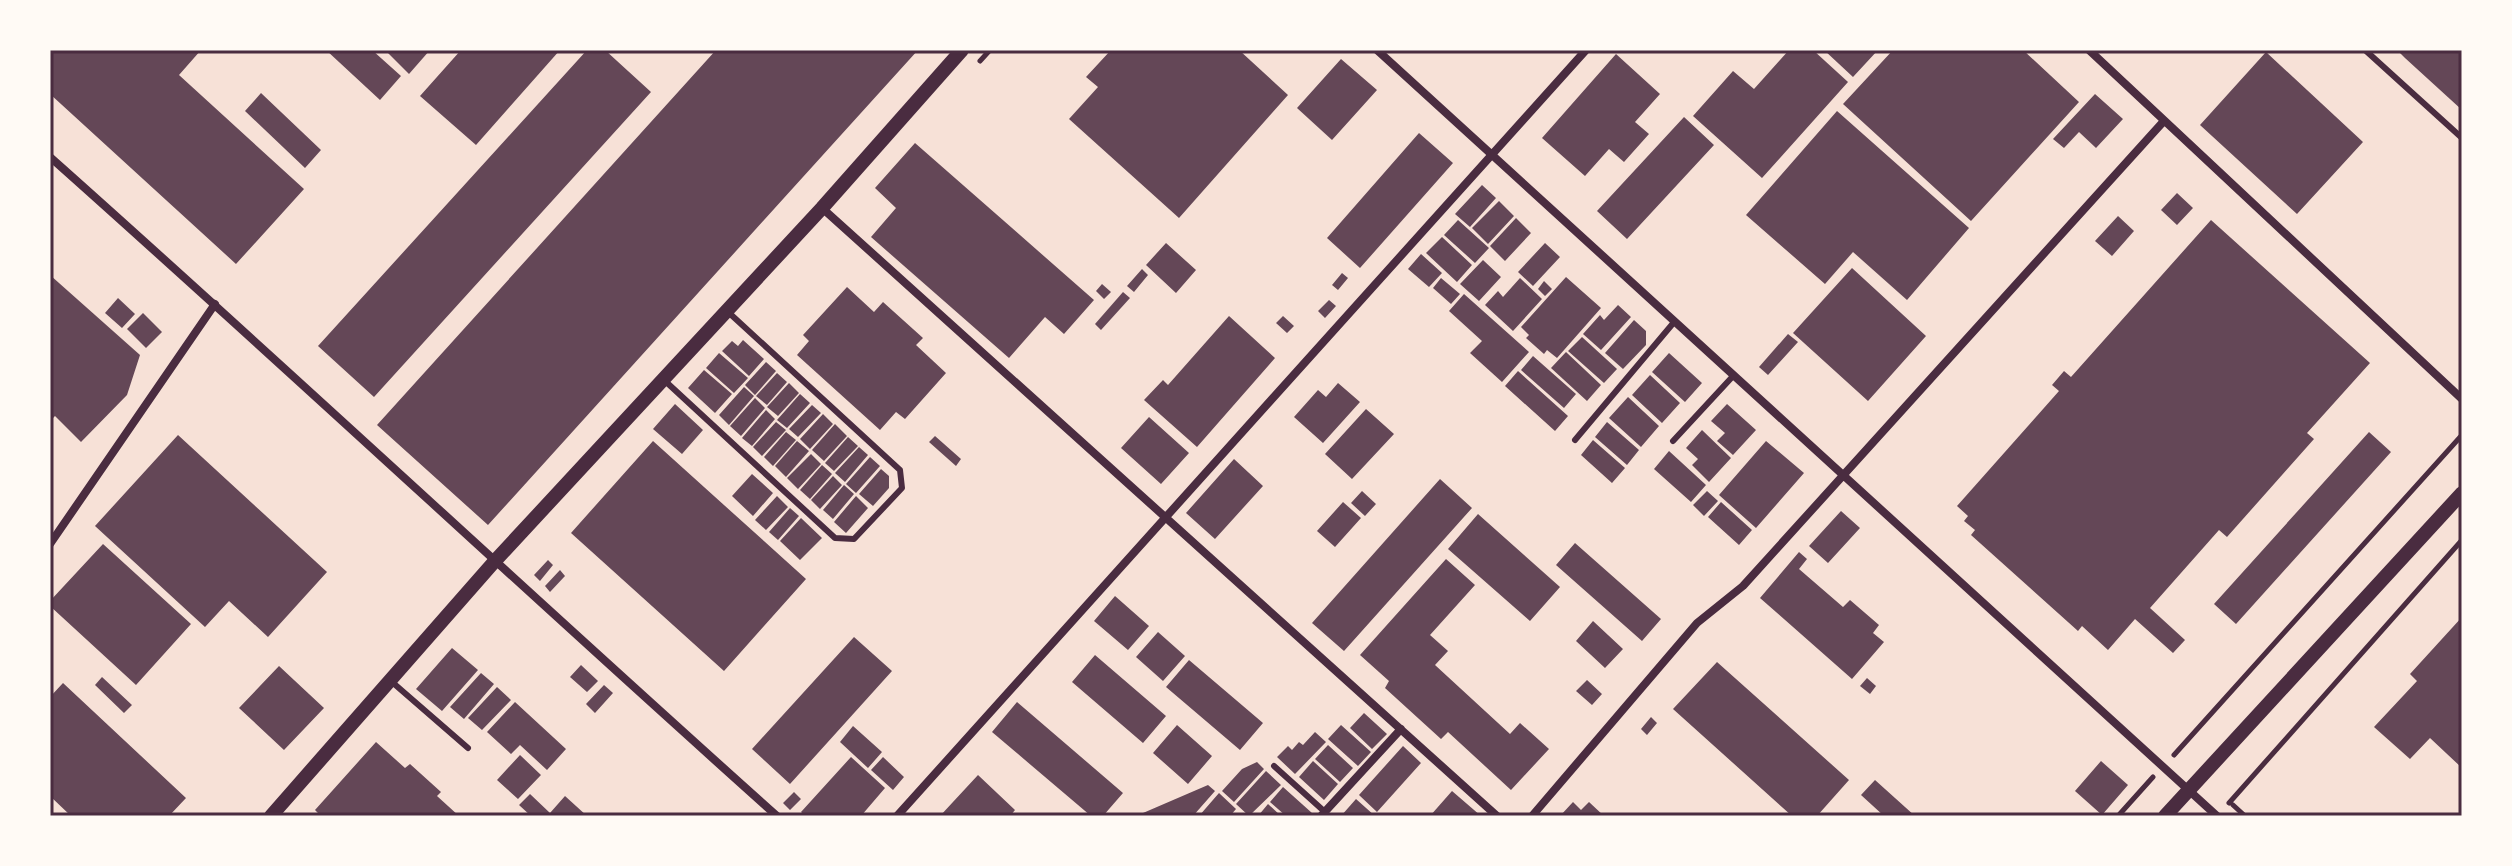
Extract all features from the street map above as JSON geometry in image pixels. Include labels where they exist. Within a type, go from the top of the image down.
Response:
[{"type":"street","points":[[279,813],[494,562],[822,208],[962,50]]},
{"type":"street","points":[[1377,50],[2217,816]]},
{"type":"street","points":[[897,816],[1586,50]]},
{"type":"street","points":[[2089,50],[2462,399]]},
{"type":"street","points":[[1532,816],[1609,730],[1644,682],[1688,633],[1743,586],[2163,122]]},
{"type":"street","points":[[50,157],[777,816]]},
{"type":"street","points":[[822,208],[1497,816]]},
{"type":"street","points":[[50,544],[215,304]]},
{"type":"street","points":[[2165,816],[2462,493]]},
{"type":"street","points":[[1323,814],[1401,729]]},
{"type":"lane","points":[[2365,50],[2462,138]]},
{"type":"lane","points":[[664,380],[835,538],[854,539],[902,488],[900,470],[727,311]]},
{"type":"lane","points":[[1575,440],[1675,321]]},
{"type":"lane","points":[[1673,441],[1734,375]]},
{"type":"lane","points":[[390,680],[468,748]]},
{"type":"lane","points":[[1274,766],[1323,814]]},
{"type":"path","points":[[2118,816],[2462,435]]},
{"type":"path","points":[[2217,816],[2462,540]]},
{"type":"path","points":[[2230,802],[2245,816]]},
{"type":"building","points":[[50,50],[201,50],[179,75],[304,189],[236,264],[50,94]]},
{"type":"building","points":[[326,50],[372,50],[401,76],[380,100]]},
{"type":"building","points":[[385,50],[430,50],[409,74]]},
{"type":"building","points":[[461,50],[560,50],[476,145],[420,96]]},
{"type":"building","points":[[587,50],[605,50],[651,92],[374,397],[318,346]]},
{"type":"building","points":[[716,50],[918,50],[488,525],[377,425]]},
{"type":"building","points":[[1111,50],[1239,50],[1288,95],[1179,218],[1069,119],[1098,87],[1086,77]]},
{"type":"building","points":[[1789,50],[1813,50],[1848,82],[1762,178],[1693,116],[1733,71],[1754,89]]},
{"type":"building","points":[[1824,50],[1878,50],[1853,77]]},
{"type":"building","points":[[1893,50],[2023,50],[2079,102],[1971,221],[1843,104]]},
{"type":"building","points":[[2397,50],[2462,50],[2462,110],[2405,58]]},
{"type":"building","points":[[2266,52],[2363,142],[2297,214],[2200,125]]},
{"type":"building","points":[[1616,54],[1660,94],[1635,122],[1649,134],[1624,162],[1609,149],[1585,176],[1542,138]]},
{"type":"building","points":[[1341,59],[1377,90],[1332,140],[1297,108]]},
{"type":"building","points":[[261,93],[321,150],[305,168],[245,111]]},
{"type":"building","points":[[2095,94],[2123,119],[2096,148],[2079,132],[2064,148],[2053,139]]},
{"type":"building","points":[[1837,111],[1969,228],[1907,300],[1853,252],[1825,284],[1746,215]]},
{"type":"building","points":[[1684,117],[1714,145],[1627,239],[1597,211]]},
{"type":"building","points":[[1419,133],[1453,163],[1360,268],[1327,238]]},
{"type":"building","points":[[915,143],[1094,300],[1064,334],[1045,317],[1009,358],[871,237],[896,208],[875,188]]},
{"type":"building","points":[[1482,185],[1496,198],[1470,227],[1455,214]]},
{"type":"building","points":[[2177,193],[2193,208],[2177,225],[2161,210]]},
{"type":"building","points":[[1499,201],[1514,216],[1488,244],[1472,228]]},
{"type":"building","points":[[2118,216],[2134,231],[2112,256],[2095,241]]},
{"type":"building","points":[[1516,218],[1531,233],[1505,261],[1490,246]]},
{"type":"building","points":[[1458,220],[1489,248],[1475,263],[1444,235]]},
{"type":"building","points":[[2211,220],[2370,363],[2307,433],[2314,439],[2227,537],[2219,530],[2150,608],[2185,640],[2173,653],[2135,619],[2108,650],[2082,626],[2078,631],[1971,535],[1975,530],[1964,521],[1968,516],[1957,506],[2059,391],[2052,385],[2064,371],[2071,377]]},
{"type":"building","points":[[1442,237],[1472,265],[1457,282],[1426,253]]},
{"type":"building","points":[[1166,243],[1196,270],[1176,293],[1146,265]]},
{"type":"building","points":[[1545,243],[1560,257],[1533,286],[1518,272]]},
{"type":"building","points":[[1421,254],[1442,273],[1429,287],[1408,269]]},
{"type":"building","points":[[1483,260],[1501,277],[1479,301],[1460,284]]},
{"type":"building","points":[[1852,268],[1926,336],[1868,401],[1793,333]]},
{"type":"building","points":[[1142,269],[1148,275],[1134,292],[1127,286]]},
{"type":"building","points":[[1342,273],[1348,278],[1338,290],[1332,285]]},
{"type":"building","points":[[50,275],[140,355],[127,395],[81,442],[55,416],[50,421]]},
{"type":"building","points":[[1566,277],[1601,308],[1557,358],[1547,350],[1544,354],[1526,338],[1529,335],[1521,327]]},
{"type":"building","points":[[1441,278],[1460,294],[1451,304],[1433,288]]},
{"type":"building","points":[[1520,278],[1542,299],[1513,331],[1485,305],[1498,291],[1503,297]]},
{"type":"building","points":[[1544,281],[1552,289],[1545,296],[1538,289]]},
{"type":"building","points":[[1102,284],[1111,292],[1104,299],[1096,291]]},
{"type":"building","points":[[847,287],[874,312],[883,302],[923,338],[916,345],[946,373],[905,419],[896,412],[880,430],[797,355],[809,341],[803,335]]},
{"type":"building","points":[[1123,292],[1130,298],[1101,330],[1095,324]]},
{"type":"building","points":[[1464,294],[1529,352],[1502,382],[1470,353],[1482,341],[1449,311]]},
{"type":"building","points":[[118,298],[135,314],[122,328],[105,313]]},
{"type":"building","points":[[1329,300],[1336,306],[1325,318],[1318,311]]},
{"type":"building","points":[[1618,305],[1631,317],[1601,350],[1583,334],[1600,315],[1604,320]]},
{"type":"building","points":[[143,313],[162,332],[146,348],[127,329]]},
{"type":"building","points":[[1229,316],[1275,358],[1197,447],[1144,400],[1163,380],[1168,385]]},
{"type":"building","points":[[1283,316],[1294,326],[1287,333],[1276,323]]},
{"type":"building","points":[[1634,320],[1646,331],[1646,345],[1623,369],[1605,353]]},
{"type":"building","points":[[1788,334],[1798,342],[1768,375],[1759,367]]},
{"type":"building","points":[[1582,337],[1617,369],[1604,383],[1568,351]]},
{"type":"building","points":[[743,340],[764,359],[749,376],[722,351],[732,341],[738,346]]},
{"type":"building","points":[[1566,352],[1601,385],[1587,401],[1551,368]]},
{"type":"building","points":[[719,353],[748,378],[734,393],[706,368]]},
{"type":"building","points":[[1669,353],[1702,383],[1685,402],[1652,372]]},
{"type":"building","points":[[1533,356],[1576,394],[1564,408],[1521,370]]},
{"type":"building","points":[[766,362],[776,371],[755,395],[745,385]]},
{"type":"building","points":[[704,370],[732,394],[715,413],[688,388]]},
{"type":"building","points":[[1518,371],[1568,416],[1555,431],[1505,386]]},
{"type":"building","points":[[777,373],[787,382],[767,405],[756,396]]},
{"type":"building","points":[[1650,375],[1680,403],[1662,423],[1632,395]]},
{"type":"building","points":[[789,383],[799,393],[778,416],[767,407]]},
{"type":"building","points":[[1338,383],[1360,402],[1323,443],[1294,417],[1318,390],[1326,397]]},
{"type":"building","points":[[744,387],[754,396],[729,425],[719,415]]},
{"type":"building","points":[[800,394],[810,403],[787,428],[777,420]]},
{"type":"building","points":[[1628,397],[1659,426],[1641,447],[1609,418]]},
{"type":"building","points":[[755,398],[765,408],[741,436],[730,426]]},
{"type":"building","points":[[675,404],[703,430],[682,454],[653,429]]},
{"type":"building","points":[[1727,404],[1756,430],[1733,455],[1717,441],[1725,433],[1711,421]]},
{"type":"building","points":[[812,405],[821,413],[798,437],[789,429]]},
{"type":"building","points":[[1366,409],[1394,434],[1352,479],[1325,454]]},
{"type":"building","points":[[766,410],[775,419],[752,446],[742,438]]},
{"type":"building","points":[[823,414],[833,424],[810,449],[800,439]]},
{"type":"building","points":[[1149,417],[1189,453],[1161,484],[1121,448]]},
{"type":"building","points":[[776,422],[786,430],[762,456],[753,447]]},
{"type":"building","points":[[1607,422],[1639,450],[1627,465],[1595,437]]},
{"type":"building","points":[[835,424],[847,436],[824,461],[812,450]]},
{"type":"building","points":[[1702,430],[1731,458],[1709,482],[1692,465],[1698,459],[1686,448]]},
{"type":"building","points":[[786,432],[796,440],[773,466],[764,457]]},
{"type":"building","points":[[2369,432],[2391,452],[2236,624],[2214,604]]},
{"type":"building","points":[[178,435],[327,572],[268,637],[229,601],[205,627],[95,526]]},
{"type":"building","points":[[935,436],[961,459],[956,466],[929,442]]},
{"type":"building","points":[[848,437],[858,446],[834,471],[825,463]]},
{"type":"building","points":[[1593,440],[1625,468],[1612,483],[1581,455]]},
{"type":"building","points":[[653,441],[806,579],[724,671],[571,533]]},
{"type":"building","points":[[797,441],[809,451],[786,477],[775,466]]},
{"type":"building","points":[[1766,441],[1804,473],[1756,528],[1719,495]]},
{"type":"building","points":[[859,447],[868,455],[845,482],[835,473]]},
{"type":"building","points":[[1669,451],[1706,485],[1691,502],[1654,469]]},
{"type":"building","points":[[811,454],[821,464],[798,489],[787,478]]},
{"type":"building","points":[[870,457],[880,466],[856,493],[846,484]]},
{"type":"building","points":[[1234,459],[1263,486],[1215,539],[1186,513]]},
{"type":"building","points":[[822,465],[832,474],[810,499],[800,490]]},
{"type":"building","points":[[881,469],[889,476],[889,488],[873,506],[859,494]]},
{"type":"building","points":[[752,474],[773,493],[753,516],[732,496]]},
{"type":"building","points":[[833,476],[842,485],[820,509],[811,500]]},
{"type":"building","points":[[1440,479],[1472,508],[1344,651],[1312,623]]},
{"type":"building","points":[[844,485],[854,494],[833,519],[823,510]]},
{"type":"building","points":[[1362,491],[1376,504],[1365,516],[1351,503]]},
{"type":"building","points":[[1707,491],[1718,501],[1704,516],[1693,505]]},
{"type":"building","points":[[777,496],[788,507],[766,530],[755,520]]},
{"type":"building","points":[[856,496],[868,508],[846,533],[834,522]]},
{"type":"building","points":[[1343,502],[1361,518],[1335,547],[1317,531]]},
{"type":"building","points":[[1721,502],[1752,530],[1739,545],[1708,517]]},
{"type":"building","points":[[790,508],[799,516],[778,540],[769,532]]},
{"type":"building","points":[[1841,511],[1860,528],[1828,563],[1809,546]]},
{"type":"building","points":[[1478,514],[1560,587],[1530,621],[1448,549]]},
{"type":"building","points":[[801,518],[822,538],[800,560],[780,541]]},
{"type":"building","points":[[1575,543],[1661,619],[1642,641],[1556,565]]},
{"type":"building","points":[[103,544],[191,624],[136,685],[50,606],[50,601]]},
{"type":"building","points":[[1799,552],[1807,559],[1799,569],[1843,607],[1850,600],[1879,625],[1873,633],[1884,642],[1852,679],[1760,598]]},
{"type":"building","points":[[1446,559],[1475,585],[1430,635],[1448,651],[1435,665],[1510,734],[1520,723],[1549,749],[1511,790],[1448,732],[1441,739],[1385,688],[1389,681],[1360,655]]},
{"type":"building","points":[[548,560],[553,565],[540,581],[534,575]]},
{"type":"building","points":[[560,570],[565,576],[550,592],[545,586]]},
{"type":"building","points":[[1115,596],[1149,626],[1128,650],[1094,621]]},
{"type":"building","points":[[2462,617],[2462,768],[2430,738],[2410,759],[2374,727],[2417,681],[2410,674]]},
{"type":"building","points":[[1593,621],[1623,649],[1605,668],[1576,641]]},
{"type":"building","points":[[1158,632],[1185,656],[1163,681],[1136,657]]},
{"type":"building","points":[[854,637],[892,671],[790,784],[752,749]]},
{"type":"building","points":[[452,648],[478,670],[442,711],[416,689]]},
{"type":"building","points":[[1095,655],[1166,716],[1143,743],[1072,682]]},
{"type":"building","points":[[1189,660],[1263,723],[1240,750],[1166,687]]},
{"type":"building","points":[[1717,662],[1849,780],[1817,816],[1792,816],[1673,709]]},
{"type":"building","points":[[581,665],[598,681],[587,692],[570,677]]},
{"type":"building","points":[[279,666],[324,708],[284,750],[239,708]]},
{"type":"building","points":[[481,673],[494,684],[464,719],[450,707]]},
{"type":"building","points":[[102,677],[132,705],[124,713],[95,685]]},
{"type":"building","points":[[1867,678],[1876,686],[1870,694],[1860,686]]},
{"type":"building","points":[[1587,680],[1602,694],[1592,705],[1576,691]]},
{"type":"building","points":[[63,683],[186,798],[169,816],[71,816],[50,796],[50,697]]},
{"type":"building","points":[[604,685],[613,693],[595,713],[586,704]]},
{"type":"building","points":[[497,687],[511,700],[482,730],[468,718]]},
{"type":"building","points":[[515,702],[566,749],[547,770],[520,745],[511,754],[487,732]]},
{"type":"building","points":[[1017,702],[1123,793],[1103,816],[1091,816],[992,732]]},
{"type":"building","points":[[1364,713],[1387,734],[1372,749],[1350,728]]},
{"type":"building","points":[[1651,717],[1657,723],[1647,735],[1641,729]]},
{"type":"building","points":[[1177,725],[1212,756],[1188,784],[1153,753]]},
{"type":"building","points":[[1341,725],[1371,752],[1358,766],[1328,739]]},
{"type":"building","points":[[853,726],[882,752],[868,768],[840,742]]},
{"type":"building","points":[[1315,732],[1326,742],[1295,774],[1277,757],[1288,746],[1292,750],[1299,742],[1303,745]]},
{"type":"building","points":[[376,742],[405,768],[410,764],[441,792],[437,796],[459,816],[321,816],[315,810]]},
{"type":"building","points":[[1328,745],[1353,768],[1340,782],[1315,759]]},
{"type":"building","points":[[1403,746],[1421,763],[1377,812],[1359,795]]},
{"type":"building","points":[[520,755],[541,775],[518,799],[497,780]]},
{"type":"building","points":[[851,757],[885,788],[861,816],[805,816],[801,812]]},
{"type":"building","points":[[883,757],[904,777],[893,790],[871,770]]},
{"type":"building","points":[[1313,761],[1338,784],[1324,800],[1299,777]]},
{"type":"building","points":[[2101,761],[2128,785],[2102,815],[2075,791]]},
{"type":"building","points":[[1257,762],[1264,769],[1234,802],[1222,791],[1242,769]]},
{"type":"building","points":[[1266,771],[1281,785],[1249,816],[1236,804]]},
{"type":"building","points":[[978,775],[1015,810],[1010,816],[940,816]]},
{"type":"building","points":[[1875,780],[1915,816],[1884,816],[1861,795]]},
{"type":"building","points":[[1208,785],[1215,791],[1193,816],[1143,813]]},
{"type":"building","points":[[1283,787],[1312,813],[1309,816],[1286,816],[1270,802]]},
{"type":"building","points":[[1452,791],[1481,816],[1430,816]]},
{"type":"building","points":[[794,792],[801,799],[790,810],[783,803]]},
{"type":"building","points":[[1219,793],[1236,809],[1230,816],[1199,816]]},
{"type":"building","points":[[530,794],[550,813],[565,796],[587,816],[531,816],[519,805]]},
{"type":"building","points":[[1356,799],[1375,816],[1341,816]]},
{"type":"building","points":[[1573,802],[1581,810],[1589,802],[1604,816],[1560,816]]},
{"type":"building","points":[[1268,804],[1281,816],[1258,816]]}]
